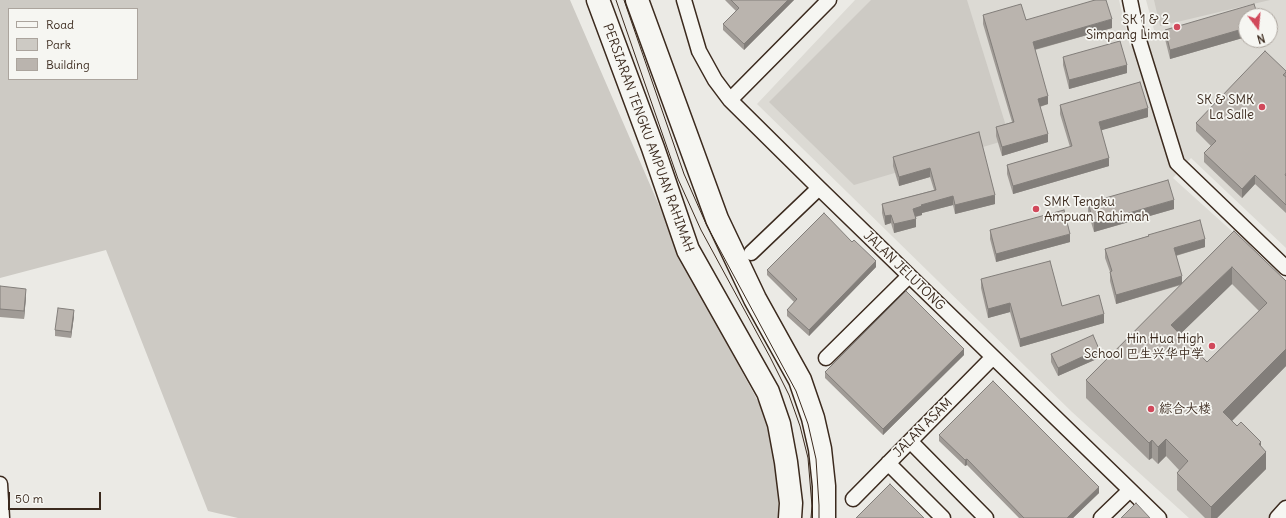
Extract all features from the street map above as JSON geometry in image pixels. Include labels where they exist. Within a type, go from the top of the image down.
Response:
[{"type":"highway","name":"PERSIARAN TENGKU AMPUAN RAHIMAH","points":[[598,0],[653,148],[688,250],[768,392],[779,424],[786,462],[791,503],[790,518]]},
{"type":"highway","points":[[637,0],[716,219],[755,299],[800,380],[813,418],[820,449],[824,486],[824,518]]},
{"type":"street","name":"JALAN JELUTONG","points":[[684,0],[699,51],[715,80],[730,100],[1159,518]]},
{"type":"street","points":[[730,100],[829,0]]},
{"type":"street","points":[[1130,0],[1137,34],[1177,164],[1286,268]]},
{"type":"street","points":[[751,253],[819,188]]},
{"type":"street","points":[[826,358],[909,276]]},
{"type":"street","name":"JALAN ASAM","points":[[853,499],[993,357]]},
{"type":"street","points":[[910,441],[986,518]]},
{"type":"street","points":[[888,463],[943,518]]},
{"type":"street","points":[[0,484],[2,518]]},
{"type":"street","points":[[1101,518],[1130,490]]},
{"type":"street","points":[[1276,518],[1286,508]]},
{"type":"shaded area","name":"SMK Tengku Ampuan Rahimah","points":[[855,0],[1119,0],[1130,46],[1156,37],[1146,0],[1286,0],[1286,248],[1191,158],[1173,178],[1286,280],[1286,499],[1268,518],[1189,518],[1072,412],[757,104]]},
{"type":"green space","points":[[0,0],[570,0],[674,240],[696,287],[766,416],[776,464],[779,518],[238,518],[208,511],[106,250],[0,278]]},
{"type":"green space","points":[[871,0],[967,0],[1010,139],[854,185],[769,102]]},
{"type":"green space","points":[[1154,0],[1270,0],[1160,26]]},
{"type":"building","points":[[731,0],[788,0],[744,44],[723,24],[739,8]]},
{"type":"building","points":[[1095,0],[1106,0],[1112,19],[1033,42],[1048,96],[1038,99],[1048,134],[1002,147],[996,127],[1014,122],[983,15],[1021,4],[1026,20]]},
{"type":"building","points":[[1254,4],[1255,8],[1240,8]]},
{"type":"building","points":[[1238,9],[1238,30],[1170,50],[1165,30]]},
{"type":"building","points":[[1120,41],[1127,65],[1069,80],[1063,57]]},
{"type":"building","name":"SK & SMK La Salle","points":[[1265,51],[1286,71],[1283,75],[1286,77],[1286,205],[1255,175],[1242,189],[1204,153],[1216,141],[1196,123]]},
{"type":"building","points":[[1140,82],[1148,108],[1099,122],[1109,158],[1013,186],[1007,165],[1072,146],[1060,105]]},
{"type":"building","points":[[979,132],[995,195],[955,205],[953,196],[921,205],[922,206],[913,209],[916,219],[894,224],[891,215],[885,216],[882,204],[936,190],[930,168],[899,177],[893,157]]},
{"type":"building","points":[[1168,180],[1174,200],[1094,223],[1088,203]]},
{"type":"building","points":[[1064,210],[1070,234],[996,254],[990,230]]},
{"type":"building","points":[[824,213],[852,242],[854,240],[876,261],[809,330],[787,310],[797,299],[767,270]]},
{"type":"building","points":[[1200,220],[1205,239],[1174,248],[1182,276],[1116,295],[1110,272],[1112,271],[1105,249]]},
{"type":"building","points":[[1234,231],[1286,281],[1286,349],[1223,412],[1237,426],[1241,422],[1261,442],[1259,444],[1266,452],[1211,507],[1177,473],[1188,461],[1166,439],[1158,447],[1152,440],[1149,443],[1086,380]],"holes":[[[1232,267],[1267,303],[1207,362],[1171,325]]]},
{"type":"building","points":[[1050,261],[1062,306],[1099,295],[1104,314],[1020,339],[1010,303],[988,309],[981,279]]},
{"type":"building","points":[[0,286],[26,289],[24,311],[0,309]]},
{"type":"building","points":[[906,291],[964,349],[883,429],[825,372]]},
{"type":"building","points":[[58,308],[74,310],[71,332],[55,330]]},
{"type":"building","points":[[1093,335],[1099,349],[1058,368],[1051,354]]},
{"type":"building","points":[[993,381],[1099,487],[1067,518],[1024,518],[967,459],[965,460],[939,435]]},
{"type":"building","points":[[890,484],[924,518],[856,518]]},
{"type":"building","points":[[1136,503],[1150,518],[1121,518]]},
{"type":"tram line","points":[[616,0],[678,179],[701,230],[789,395],[800,426],[808,458],[812,506],[811,518]]},
{"type":"tram line","points":[[624,0],[684,174],[707,226],[796,391],[808,424],[816,459],[819,518]]},
{"type":"place","name":"SK 1 & 2 Simpang Lima","points":[[1177,27]]},
{"type":"place","name":"SK & SMK La Salle","points":[[1262,107]]},
{"type":"place","name":"SMK Tengku Ampuan Rahimah","points":[[1036,209]]},
{"type":"place","name":"Hin Hua High School 巴生兴华中学","points":[[1212,346]]},
{"type":"place","name":"綜合大楼","points":[[1151,409]]}]
